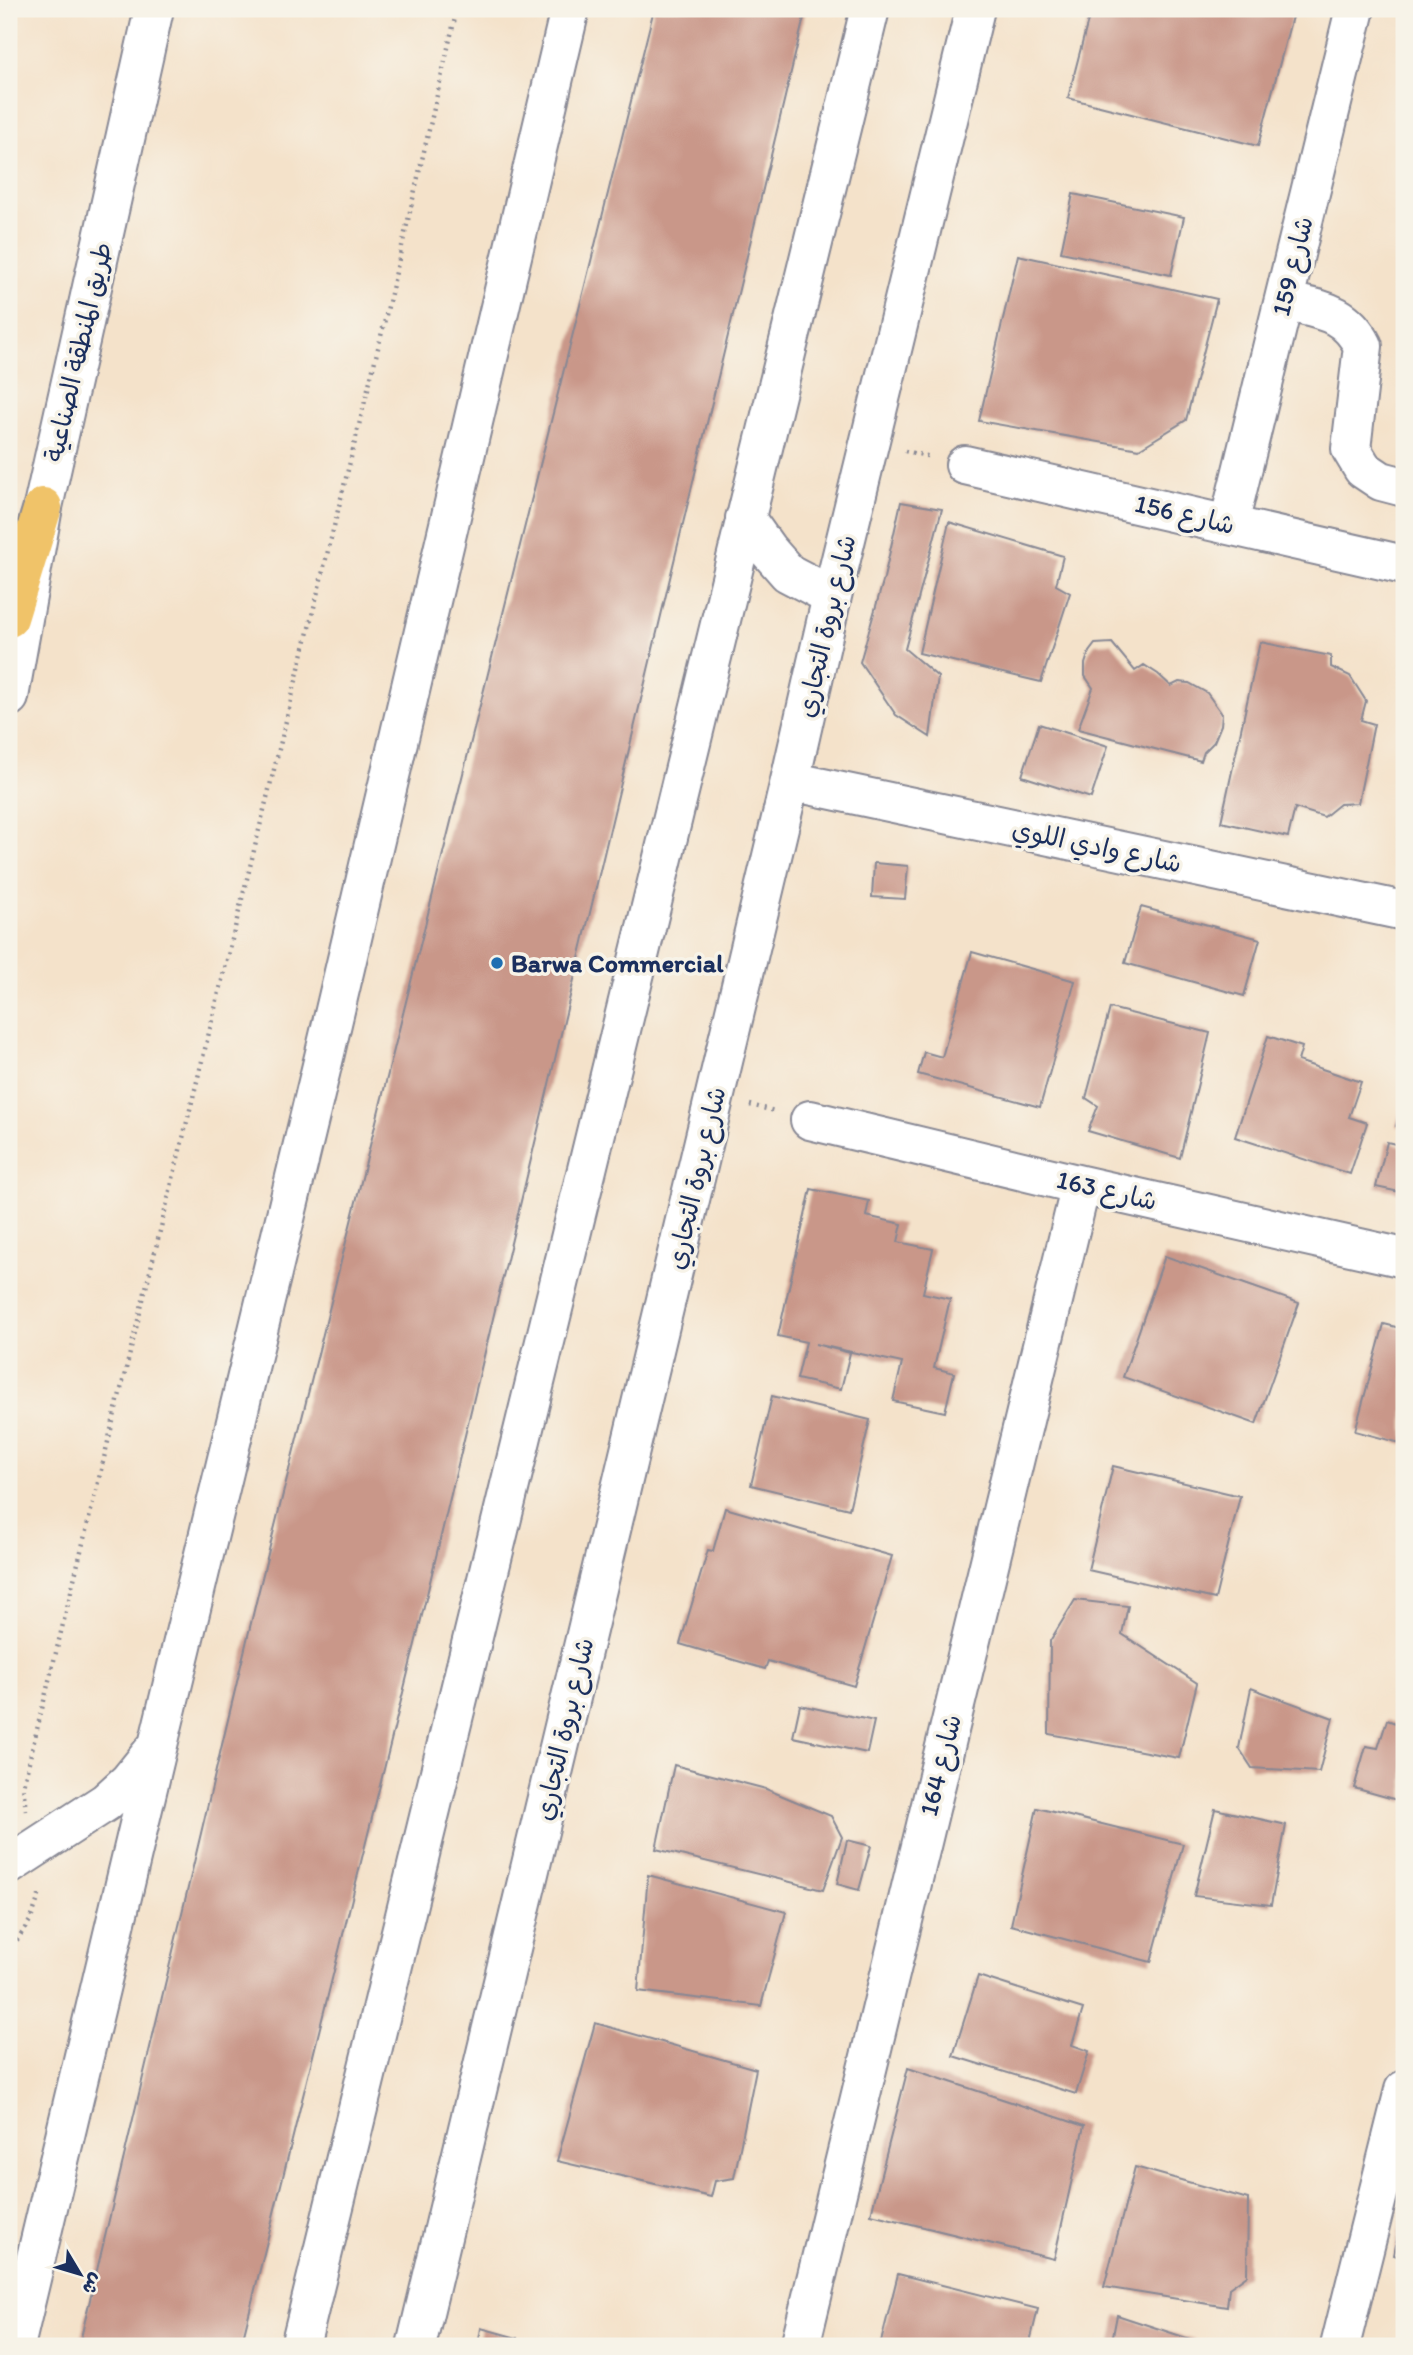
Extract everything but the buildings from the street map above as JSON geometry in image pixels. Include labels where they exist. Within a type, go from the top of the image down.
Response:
[{"type":"highway","points":[[9,618],[43,507]]},
{"type":"street","name":"طريق المنطقة الصناعية","points":[[9,697],[43,507],[154,9]]},
{"type":"street","points":[[15,2346],[326,1053],[570,9]]},
{"type":"street","points":[[300,2346],[870,9]]},
{"type":"street","name":"شارع بروة التجاري","points":[[416,2346],[832,596],[975,9]]},
{"type":"street","name":"شارع 159","points":[[1229,524],[1355,9]]},
{"type":"street","points":[[1284,301],[1333,313],[1356,331],[1363,346],[1351,449],[1363,469],[1381,481],[1404,487]]},
{"type":"street","name":"شارع 156","points":[[965,465],[1404,565]]},
{"type":"street","points":[[745,518],[788,573],[832,596]]},
{"type":"street","name":"شارع وادي اللوي","points":[[790,781],[1404,911]]},
{"type":"street","name":"شارع 163","points":[[810,1119],[1081,1185],[1404,1258]]},
{"type":"street","name":"شارع 164","points":[[800,2346],[1081,1185]]},
{"type":"street","points":[[19,1858],[106,1802],[130,1781],[158,1745]]},
{"type":"street","points":[[1340,2346],[1404,2090]]},
{"type":"path","points":[[9,1952],[30,1919],[43,1883],[19,1858],[23,1786],[383,328],[457,9]]},
{"type":"path","points":[[870,442],[965,465]]},
{"type":"path","points":[[715,1096],[810,1119]]},
{"type":"place","name":"Barwa Commercial","points":[[497,963]]}]
